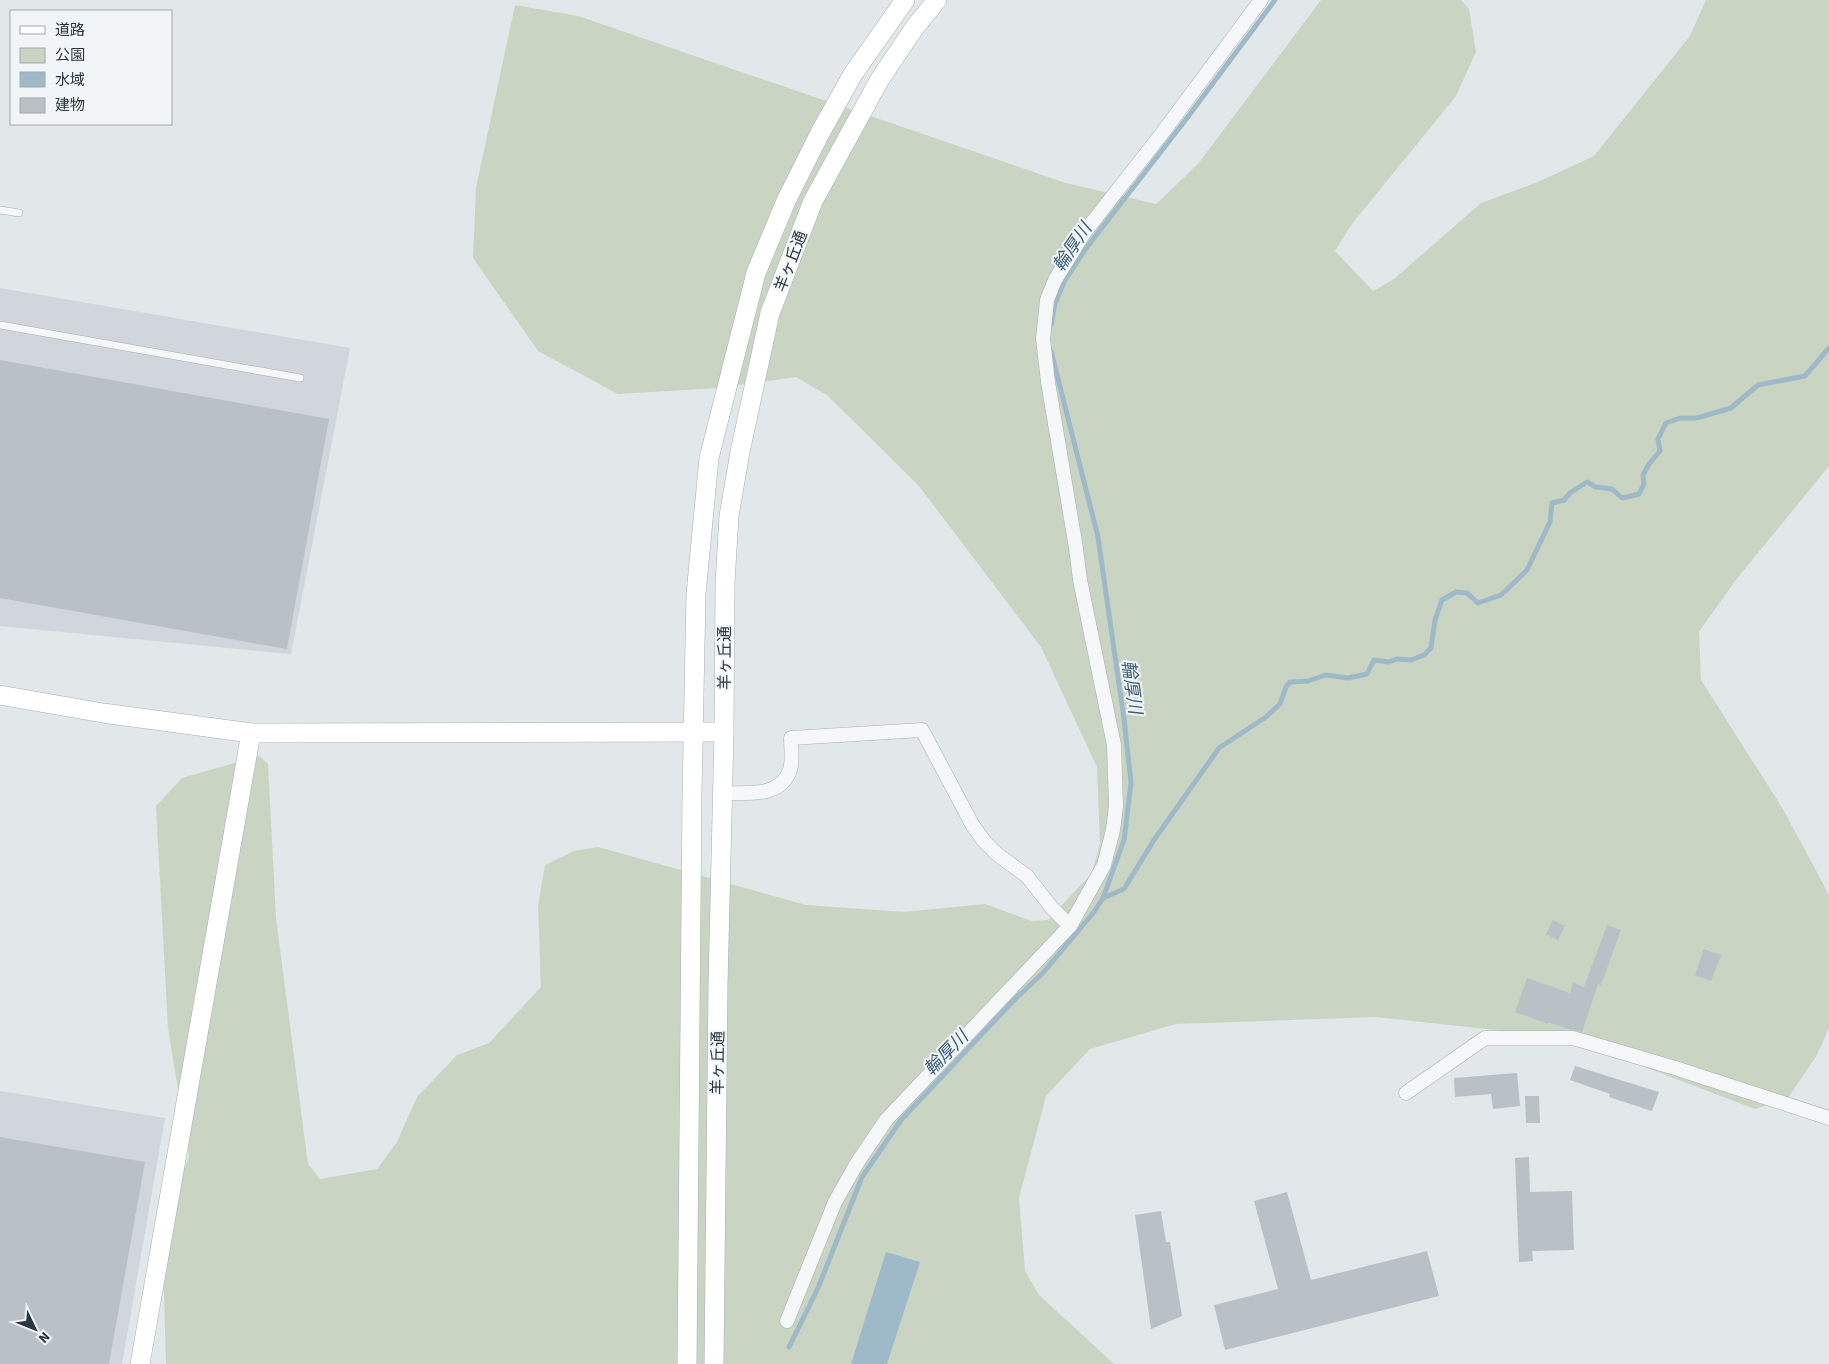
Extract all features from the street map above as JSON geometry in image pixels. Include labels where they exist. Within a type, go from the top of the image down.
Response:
[{"type":"main road","name":"羊ヶ丘通","points":[[687,1364],[696,594],[709,458],[756,273],[786,201],[820,133],[853,74],[905,0]]},
{"type":"main road","name":"羊ヶ丘通","points":[[714,1364],[725,583],[729,516],[740,452],[770,313],[812,202],[880,79],[915,27],[937,0]]},
{"type":"main road","points":[[0,695],[103,713],[251,732],[724,732]]},
{"type":"main road","points":[[140,1364],[251,732]]},
{"type":"street","points":[[787,1321],[836,1202],[857,1163],[886,1120],[1070,926],[1104,865],[1113,830],[1116,806],[1114,745],[1080,580],[1048,382],[1043,339],[1047,300],[1055,280],[1084,233],[1163,132],[1261,0]]},
{"type":"street","points":[[723,793],[766,792],[777,786],[787,777],[790,769],[790,738],[922,730],[973,826],[984,841],[998,855],[1027,876],[1052,908],[1070,926]]},
{"type":"street","points":[[1406,1093],[1485,1038],[1573,1038],[1675,1068],[1829,1118]]},
{"type":"lane","points":[[0,210],[19,212]]},
{"type":"lane","points":[[0,325],[300,378]]},
{"type":"shaded area","points":[[0,288],[350,348],[291,654],[0,626]]},
{"type":"shaded area","points":[[0,1091],[165,1118],[122,1364],[0,1364]]},
{"type":"green space","points":[[1321,0],[1461,0],[1469,9],[1476,52],[1456,96],[1352,224],[1335,251],[1373,291],[1394,279],[1481,203],[1538,182],[1594,156],[1690,36],[1706,0],[1829,0],[1829,466],[1735,581],[1699,632],[1701,680],[1783,809],[1829,895],[1829,1028],[1817,1055],[1788,1098],[1755,1109],[1613,1055],[1523,1033],[1376,1017],[1176,1024],[1090,1049],[1046,1096],[1019,1198],[1025,1271],[1039,1295],[1114,1364],[166,1364],[162,1226],[189,1157],[168,1028],[156,806],[182,778],[259,756],[268,764],[276,918],[308,1164],[320,1179],[377,1169],[397,1142],[417,1097],[457,1055],[489,1043],[541,987],[538,906],[545,865],[574,851],[598,847],[806,905],[904,912],[985,904],[1032,921],[1048,920],[1092,873],[1100,843],[1097,767],[1041,647],[919,486],[827,395],[796,377],[718,388],[618,394],[538,351],[473,258],[476,188],[515,5],[578,16],[1066,183],[1156,204],[1198,164]]},
{"type":"water","points":[[886,1252],[920,1262],[887,1364],[851,1364]]},
{"type":"building","points":[[0,360],[329,419],[287,649],[0,598]]},
{"type":"building","points":[[1553,920],[1565,926],[1558,940],[1546,934]]},
{"type":"building","points":[[1607,925],[1621,930],[1601,985],[1598,984],[1582,1032],[1548,1022],[1548,1024],[1515,1012],[1527,978],[1570,993],[1573,983],[1584,987]]},
{"type":"building","points":[[1704,949],[1721,955],[1711,981],[1695,975]]},
{"type":"building","points":[[1575,1066],[1659,1092],[1652,1111],[1609,1097],[1610,1094],[1570,1080]]},
{"type":"building","points":[[1517,1073],[1520,1106],[1493,1109],[1491,1094],[1455,1097],[1454,1078]]},
{"type":"building","points":[[1525,1096],[1539,1096],[1540,1123],[1526,1123]]},
{"type":"building","points":[[0,1137],[145,1162],[109,1364],[0,1364]]},
{"type":"building","points":[[1529,1157],[1530,1192],[1572,1191],[1574,1250],[1532,1251],[1533,1261],[1519,1262],[1515,1158]]},
{"type":"building","points":[[1287,1192],[1311,1280],[1427,1251],[1439,1296],[1225,1350],[1214,1305],[1278,1289],[1254,1201]]},
{"type":"building","points":[[1161,1211],[1166,1242],[1170,1242],[1182,1316],[1151,1329],[1135,1215]]},
{"type":"waterway","name":"輪厚川","points":[[1051,325],[1055,303],[1065,280],[1087,247],[1275,0]]},
{"type":"waterway","points":[[1103,898],[1124,889],[1154,840],[1219,748],[1266,717],[1280,704],[1286,687],[1290,682],[1308,681],[1326,675],[1348,678],[1367,674],[1374,660],[1389,662],[1397,659],[1411,660],[1424,655],[1431,648],[1435,620],[1442,600],[1456,592],[1467,593],[1478,603],[1501,595],[1527,570],[1550,522],[1552,503],[1564,500],[1570,493],[1587,482],[1596,487],[1612,489],[1622,498],[1639,494],[1644,484],[1643,475],[1660,451],[1658,439],[1666,423],[1680,418],[1697,418],[1731,408],[1758,385],[1805,376],[1829,348]]},
{"type":"waterway","name":"輪厚川","points":[[789,1347],[818,1288],[862,1177],[901,1120],[1015,999],[1042,974],[1094,912],[1103,898],[1124,840],[1131,783],[1124,719],[1098,537],[1051,351]]}]
